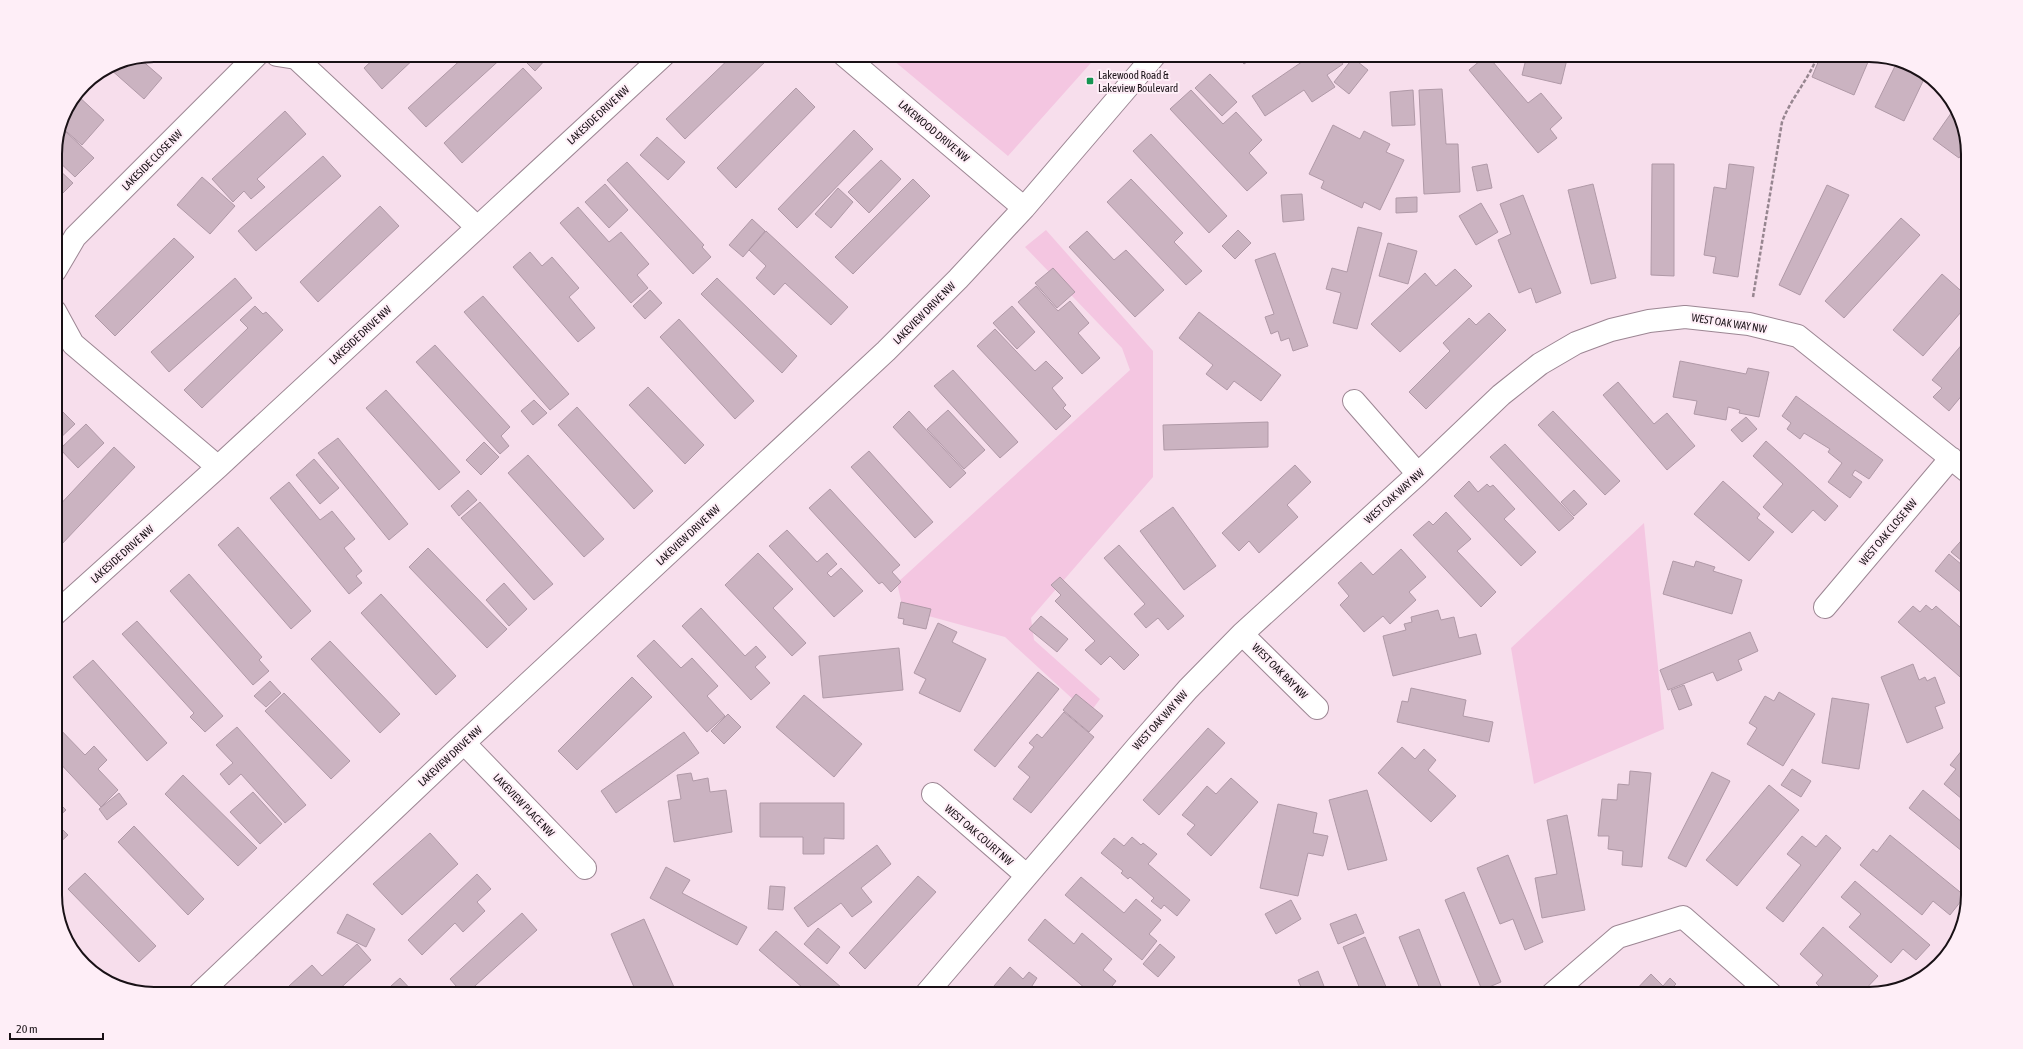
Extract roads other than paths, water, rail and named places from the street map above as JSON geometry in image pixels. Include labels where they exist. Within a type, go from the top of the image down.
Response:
[{"type":"street","name":"LAKESIDE CLOSE NW","points":[[62,259],[75,238],[250,62]]},
{"type":"street","points":[[300,62],[477,227]]},
{"type":"street","name":"LAKESIDE DRIVE NW","points":[[62,608],[218,467],[656,62]]},
{"type":"street","name":"LAKEWOOD DRIVE NW","points":[[852,62],[1024,208]]},
{"type":"street","name":"LAKEVIEW DRIVE NW","points":[[206,987],[464,743],[886,351],[958,279],[1024,208],[1149,62]]},
{"type":"street","name":"WEST OAK WAY NW","points":[[932,987],[1026,875],[1188,689],[1242,634],[1418,474],[1501,396],[1540,364],[1576,343],[1611,330],[1649,321],[1685,316],[1748,324],[1798,336],[1961,466]]},
{"type":"street","points":[[62,324],[73,344],[218,467]]},
{"type":"street","points":[[1354,402],[1418,474]]},
{"type":"street","name":"WEST OAK CLOSE NW","points":[[1825,607],[1951,458]]},
{"type":"street","name":"WEST OAK BAY NW","points":[[1242,634],[1317,708]]},
{"type":"street","name":"LAKEVIEW PLACE NW","points":[[464,743],[585,868]]},
{"type":"street","name":"WEST OAK COURT NW","points":[[933,794],[1026,875]]},
{"type":"street","points":[[1560,987],[1618,937],[1683,917],[1763,987]]},
{"type":"place","name":"Lakewood Road & Lakeview Boulevard","points":[[1090,81]]}]
